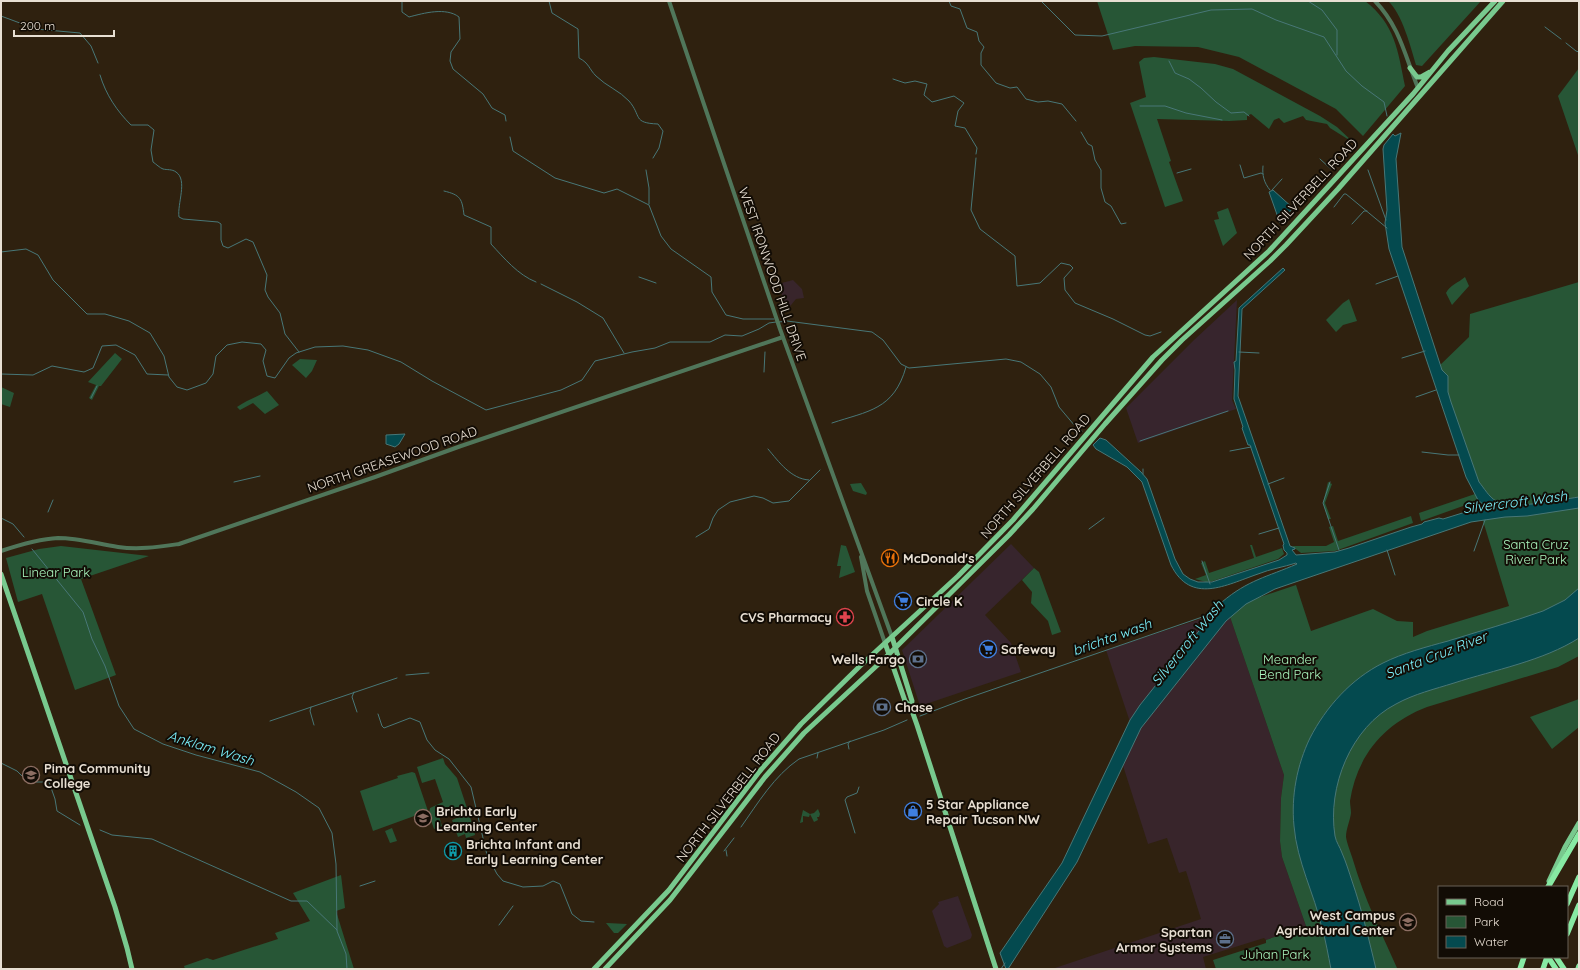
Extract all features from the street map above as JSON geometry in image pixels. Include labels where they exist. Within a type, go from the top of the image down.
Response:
[{"type":"highway","points":[[1548,886],[1579,834]]},
{"type":"highway","points":[[1568,902],[1579,877]]},
{"type":"highway","points":[[1568,932],[1579,905]]},
{"type":"highway","points":[[1520,969],[1524,958]]},
{"type":"highway","points":[[1543,969],[1548,958]]},
{"type":"highway","points":[[1549,958],[1556,969]]},
{"type":"highway","points":[[1556,969],[1557,958]]},
{"type":"highway","points":[[1558,958],[1564,969]]},
{"type":"main road","name":"NORTH SILVERBELL ROAD","points":[[594,969],[669,890],[759,772],[801,724],[885,643],[958,576],[1013,520],[1153,357],[1269,251],[1418,88],[1448,51],[1495,1]]},
{"type":"main road","name":"NORTH SILVERBELL ROAD","points":[[606,969],[670,900],[765,776],[806,731],[889,654],[990,554],[1033,509],[1104,424],[1162,360],[1291,240],[1504,1]]},
{"type":"main road","points":[[1410,68],[1418,77],[1421,77],[1434,70]]},
{"type":"main road","points":[[1,574],[110,893],[128,948],[132,969]]},
{"type":"main road","points":[[939,603],[939,597],[950,587],[958,576]]},
{"type":"main road","points":[[892,637],[912,701],[911,708]]},
{"type":"main road","points":[[885,643],[905,701],[911,708],[996,969]]},
{"type":"main road","points":[[818,708],[825,714]]},
{"type":"main road","points":[[1547,886],[1562,853],[1579,823]]},
{"type":"street","name":"WEST IRONWOOD HILL DRIVE","points":[[669,1],[780,329],[860,553],[866,565],[892,637]]},
{"type":"street","points":[[1375,1],[1391,22],[1400,38],[1418,88]]},
{"type":"street","name":"NORTH GREASEWOOD ROAD","points":[[1,551],[37,541],[57,538],[132,548],[154,548],[179,544],[375,477],[468,443],[783,337]]},
{"type":"street","name":"WEST IRONWOOD HILL DRIVE","points":[[860,553],[867,591],[885,643]]},
{"type":"shaded area","points":[[793,280],[802,289],[804,298],[796,299],[787,310],[778,284]]},
{"type":"shaded area","points":[[1237,300],[1232,400],[1236,409],[1138,443],[1126,408],[1194,340]]},
{"type":"shaded area","points":[[1011,544],[1034,568],[985,615],[1011,643],[1021,672],[920,706],[902,650]]},
{"type":"shaded area","points":[[1227,608],[1284,775],[1281,798],[1280,841],[1282,857],[1306,926],[1266,940],[1264,938],[1203,957],[1206,969],[1052,969],[1201,919],[1186,871],[1179,873],[1167,838],[1148,844],[1118,750],[1131,725],[1106,650],[1207,617]]},
{"type":"shaded area","points":[[958,896],[972,935],[970,939],[947,948],[944,946],[932,911],[939,904],[938,902]]},
{"type":"green space","points":[[1097,1],[1365,1],[1383,19],[1394,39],[1405,86],[1363,136],[1336,109],[1239,57],[1198,47],[1135,46],[1113,50]]},
{"type":"green space","points":[[1388,1],[1481,1],[1422,66],[1416,65],[1402,22],[1393,6]]},
{"type":"green space","points":[[1154,57],[1215,64],[1233,69],[1320,116],[1337,127],[1354,143],[1330,128],[1327,124],[1306,120],[1303,116],[1284,123],[1279,118],[1274,120],[1269,129],[1251,114],[1247,116],[1247,120],[1229,121],[1157,119],[1171,161],[1169,162],[1183,201],[1165,207],[1130,103],[1146,97],[1139,62],[1144,58]]},
{"type":"green space","points":[[1579,68],[1579,158],[1558,96]]},
{"type":"green space","points":[[1228,208],[1237,233],[1223,246],[1214,220],[1219,219],[1217,212]]},
{"type":"green space","points":[[1465,277],[1469,286],[1452,305],[1446,293],[1452,286]]},
{"type":"green space","points":[[1579,282],[1579,656],[1558,667],[1427,707],[1398,722],[1375,743],[1366,755],[1354,784],[1350,801],[1351,813],[1346,837],[1362,888],[1397,968],[1216,969],[1213,960],[1266,943],[1266,940],[1306,926],[1282,857],[1280,841],[1281,798],[1284,775],[1227,608],[1296,585],[1311,631],[1373,609],[1397,621],[1413,622],[1413,637],[1427,631],[1509,606],[1477,501],[1421,521],[1419,513],[1475,494],[1435,370],[1469,337],[1470,314]]},
{"type":"green space","points":[[1349,299],[1357,321],[1343,325],[1336,332],[1326,320]]},
{"type":"green space","points":[[115,353],[122,359],[101,386],[99,386],[92,400],[89,398],[96,385],[88,382]]},
{"type":"green space","points":[[300,359],[317,360],[312,371],[306,378],[292,365]]},
{"type":"green space","points":[[1,387],[14,393],[10,407],[1,404]]},
{"type":"green space","points":[[267,391],[279,405],[265,414],[253,403],[240,410],[237,407],[244,402]]},
{"type":"green space","points":[[1328,482],[1332,484],[1325,503],[1331,519],[1328,519],[1323,503]]},
{"type":"green space","points":[[861,483],[867,493],[866,495],[853,491],[850,484]]},
{"type":"green space","points":[[1411,516],[1413,523],[1335,551],[1301,553],[1292,546],[1326,546],[1334,542],[1329,527],[1333,526],[1338,541]]},
{"type":"green space","points":[[841,545],[846,546],[855,572],[839,578],[841,566],[837,566]]},
{"type":"green space","points":[[1250,545],[1252,545],[1256,557],[1282,548],[1284,554],[1278,559],[1213,581],[1206,582],[1195,579],[1206,575],[1201,563],[1205,561],[1209,573],[1254,558]]},
{"type":"green space","name":"Linear Park","points":[[61,546],[149,556],[81,579],[116,675],[75,690],[42,594],[18,602],[6,558],[39,549]]},
{"type":"green space","points":[[1034,568],[1039,572],[1061,632],[1052,635],[1048,621],[1031,603],[1032,592],[1022,580]]},
{"type":"green space","points":[[1579,699],[1579,727],[1552,749],[1530,717]]},
{"type":"green space","points":[[443,758],[445,764],[457,778],[475,835],[466,838],[465,834],[458,837],[452,820],[459,817],[458,815],[454,817],[451,811],[439,816],[442,826],[434,829],[429,814],[430,808],[443,802],[435,779],[422,783],[417,767]]},
{"type":"green space","points":[[412,772],[415,773],[428,811],[373,831],[360,791],[398,778],[397,776]]},
{"type":"green space","points":[[818,809],[820,814],[819,817],[817,817],[818,820],[814,822],[810,814],[814,813]]},
{"type":"green space","points":[[803,810],[810,814],[809,817],[803,816],[803,822],[800,823]]},
{"type":"green space","points":[[392,828],[397,841],[390,843],[385,831]]},
{"type":"green space","points":[[341,875],[345,908],[336,911],[354,969],[185,969],[184,966],[207,958],[213,960],[278,939],[275,933],[310,921],[293,893]]},
{"type":"green space","points":[[606,923],[627,924],[618,933],[614,933]]},
{"type":"water","points":[[1401,133],[1396,159],[1402,247],[1442,370],[1448,376],[1448,392],[1479,482],[1493,499],[1504,504],[1537,504],[1579,497],[1579,508],[1527,516],[1505,517],[1471,522],[1275,589],[1246,604],[1226,621],[1141,728],[1077,862],[1008,969],[1006,969],[1000,953],[1062,863],[1130,720],[1140,705],[1222,602],[1249,584],[1297,564],[1296,563],[1267,571],[1222,587],[1210,589],[1189,585],[1179,577],[1171,565],[1142,482],[1127,467],[1096,449],[1093,445],[1100,438],[1106,440],[1147,479],[1175,559],[1183,574],[1190,579],[1198,582],[1212,582],[1279,560],[1287,555],[1284,550],[1284,544],[1250,445],[1248,445],[1242,428],[1243,427],[1234,399],[1234,362],[1236,361],[1239,308],[1283,268],[1285,270],[1242,309],[1238,396],[1290,546],[1295,548],[1292,550],[1296,555],[1335,552],[1422,524],[1424,522],[1439,518],[1443,519],[1485,506],[1478,500],[1466,477],[1389,249],[1385,223],[1387,210],[1383,149],[1384,145],[1393,134],[1395,136]]},
{"type":"water","points":[[1273,190],[1293,208],[1280,223],[1269,192]]},
{"type":"water","points":[[405,434],[399,444],[395,447],[386,444],[386,435]]},
{"type":"water","name":"Santa Cruz River","points":[[1579,588],[1579,638],[1550,653],[1534,659],[1469,678],[1403,700],[1380,714],[1366,727],[1355,743],[1346,760],[1339,779],[1333,817],[1336,840],[1345,860],[1356,892],[1376,969],[1331,969],[1319,915],[1302,865],[1296,839],[1293,815],[1294,792],[1298,770],[1305,748],[1316,727],[1340,695],[1360,677],[1383,663],[1415,650],[1543,611],[1565,600]]},
{"type":"waterway","points":[[402,1],[402,12],[409,17],[435,12],[448,12],[459,17],[460,39],[451,52],[450,61],[453,69],[483,94],[492,108],[505,115],[506,121]]},
{"type":"waterway","points":[[549,1],[552,13],[578,29],[579,58],[589,66],[600,80],[629,101],[641,120],[644,122],[658,124],[663,131],[659,148],[653,158]]},
{"type":"waterway","points":[[949,1],[951,6],[960,9],[967,28],[977,32],[979,41],[984,47],[981,53],[981,65],[996,83],[1010,88],[1017,87],[1026,99],[1038,102],[1048,101],[1062,104],[1076,121]]},
{"type":"waterway","points":[[1041,1],[1075,35],[1102,36],[1211,10],[1252,9],[1276,20],[1324,37],[1346,71],[1362,86],[1384,102],[1387,116]]},
{"type":"waterway","points":[[1308,1],[1322,10],[1337,30],[1337,55]]},
{"type":"waterway","points":[[1,16],[36,29],[80,33],[91,46],[98,63]]},
{"type":"waterway","points":[[1545,27],[1561,39]]},
{"type":"waterway","points":[[1566,43],[1579,52]]},
{"type":"waterway","points":[[1169,61],[1175,73],[1189,79],[1231,113],[1244,112],[1249,116]]},
{"type":"waterway","points":[[100,75],[112,102],[131,125],[148,125],[154,130],[151,150],[153,162],[163,169],[176,172],[181,181],[182,186],[179,217],[183,219],[218,222],[221,224],[221,240],[223,246],[228,248],[246,239],[253,242],[267,275],[265,290],[268,297],[280,313],[285,334],[299,352]]},
{"type":"waterway","points":[[893,79],[905,83],[915,81],[927,84],[924,95],[932,102],[954,96],[964,103],[958,111],[955,126],[965,128],[977,148],[976,154]]},
{"type":"waterway","points":[[1140,106],[1165,106],[1186,113],[1222,120]]},
{"type":"waterway","points":[[1081,132],[1088,144],[1092,146],[1095,160],[1101,170],[1101,188],[1105,202],[1111,206],[1121,224],[1126,223]]},
{"type":"waterway","points":[[510,137],[513,151],[555,178],[604,193],[617,189],[649,205],[661,236],[671,249],[711,277],[712,292],[726,315],[743,319],[774,319]]},
{"type":"waterway","points":[[976,158],[971,210],[980,229],[1015,256],[1017,286],[1040,283],[1061,263],[1070,265],[1073,268],[1064,278],[1065,290],[1075,303],[1113,319],[1145,335],[1150,336],[1161,332]]},
{"type":"waterway","points":[[1320,159],[1331,169]]},
{"type":"waterway","points":[[1240,165],[1244,178],[1261,173],[1263,174]]},
{"type":"waterway","points":[[1263,166],[1264,179],[1270,190]]},
{"type":"waterway","points":[[1177,173],[1191,169]]},
{"type":"waterway","points":[[646,170],[649,188],[649,204]]},
{"type":"waterway","points":[[1368,170],[1386,220]]},
{"type":"waterway","points":[[1272,190],[1282,179]]},
{"type":"waterway","points":[[444,191],[454,194],[460,198],[464,215],[491,227],[491,244],[517,271],[536,282]]},
{"type":"waterway","points":[[1334,207],[1344,194],[1346,194],[1387,228]]},
{"type":"waterway","points":[[1352,224],[1364,211],[1367,211]]},
{"type":"waterway","points":[[1,252],[26,249],[38,255],[53,280],[87,314],[105,314],[129,321],[150,333],[164,356],[169,377],[177,387],[187,390],[206,383],[213,374],[216,356],[227,345],[242,342],[261,344],[266,350],[263,361],[267,376],[275,378],[289,358],[296,353],[315,347],[343,346],[368,350],[401,362],[432,381],[486,410],[561,390],[582,380],[595,361],[655,348],[670,342],[710,342],[725,335],[742,336],[769,323],[776,322]]},
{"type":"waterway","points":[[1376,284],[1398,276]]},
{"type":"waterway","points":[[639,277],[656,283]]},
{"type":"waterway","points":[[541,284],[577,302],[603,318],[624,353]]},
{"type":"waterway","points":[[779,322],[787,321],[872,332],[883,340],[901,364],[909,368],[1006,359],[1021,362],[1040,374],[1051,387],[1059,407],[1075,426],[1082,431]]},
{"type":"waterway","points":[[1,374],[33,375],[52,366],[84,372],[93,368],[102,346],[116,345],[135,355],[147,374],[168,375]]},
{"type":"waterway","points":[[1402,358],[1425,351]]},
{"type":"waterway","points":[[764,372],[765,352]]},
{"type":"waterway","points":[[1239,352],[1259,353]]},
{"type":"waterway","points":[[832,423],[878,407],[894,392],[901,381],[906,367]]},
{"type":"waterway","points":[[91,398],[97,386]]},
{"type":"waterway","points":[[1416,397],[1436,390]]},
{"type":"waterway","points":[[1140,441],[1228,411]]},
{"type":"waterway","points":[[1230,451],[1251,447]]},
{"type":"waterway","points":[[768,449],[791,473],[797,477],[809,480]]},
{"type":"waterway","points":[[1422,452],[1459,455]]},
{"type":"waterway","points":[[1143,469],[1143,474]]},
{"type":"waterway","points":[[696,537],[709,529],[718,510],[730,502],[754,496],[763,498],[773,503],[789,501],[820,470]]},
{"type":"waterway","points":[[234,482],[260,476]]},
{"type":"waterway","points":[[1268,484],[1284,478]]},
{"type":"waterway","points":[[1330,482],[1323,503],[1339,550]]},
{"type":"waterway","points":[[48,512],[53,500]]},
{"type":"waterway","name":"Anklam Wash","points":[[1,518],[13,524],[24,537]]},
{"type":"waterway","points":[[1089,529],[1104,518]]},
{"type":"waterway","points":[[1474,551],[1485,520]]},
{"type":"waterway","points":[[1259,534],[1279,528]]},
{"type":"waterway","name":"Anklam Wash","points":[[32,549],[83,612],[92,639],[105,666],[119,706],[134,729],[163,744],[196,755],[260,772],[296,792],[319,808],[332,833],[336,864],[337,931],[346,954],[347,969]]},
{"type":"waterway","points":[[1387,550],[1395,575]]},
{"type":"waterway","points":[[1202,561],[1210,584]]},
{"type":"waterway","name":"brichta wash","points":[[920,716],[1211,614]]},
{"type":"waterway","points":[[406,675],[429,673]]},
{"type":"waterway","points":[[270,721],[397,678]]},
{"type":"waterway","points":[[354,692],[352,697],[357,712]]},
{"type":"waterway","points":[[311,707],[310,711],[314,725]]},
{"type":"waterway","points":[[378,714],[384,728],[410,718],[420,722],[427,740],[435,750],[449,759],[471,787],[487,855],[497,874],[503,881],[523,887],[543,886],[553,881],[560,884],[572,914],[581,921],[594,922]]},
{"type":"waterway","name":"brichta wash","points":[[741,827],[760,799],[774,782],[782,773],[799,759],[884,730],[907,720]]},
{"type":"waterway","name":"brichta wash","points":[[849,749],[848,744],[850,741]]},
{"type":"waterway","name":"brichta wash","points":[[817,758],[818,753]]},
{"type":"waterway","points":[[1,763],[17,771],[28,782],[49,782],[55,799],[57,811],[80,825]]},
{"type":"waterway","points":[[855,833],[845,800],[847,797],[857,793],[859,787]]},
{"type":"waterway","points":[[100,830],[112,835],[152,839],[291,901],[307,901],[337,930]]},
{"type":"waterway","name":"brichta wash","points":[[724,851],[734,838]]},
{"type":"waterway","name":"brichta wash","points":[[726,850],[727,856]]},
{"type":"waterway","points":[[360,886],[375,881]]},
{"type":"waterway","points":[[499,925],[513,906]]},
{"type":"waterway","name":"Silvercroft Wash","points":[[1001,969],[1005,963]]},
{"type":"place","name":"McDonald's","points":[[890,558]]},
{"type":"place","name":"Circle K","points":[[903,601]]},
{"type":"place","name":"CVS Pharmacy","points":[[845,617]]},
{"type":"place","name":"Safeway","points":[[988,649]]},
{"type":"place","name":"Wells Fargo","points":[[918,659]]},
{"type":"place","name":"Chase","points":[[882,707]]},
{"type":"place","name":"Pima Community College","points":[[31,775]]},
{"type":"place","name":"5 Star Appliance Repair Tucson NW","points":[[913,811]]},
{"type":"place","name":"Brichta Early Learning Center","points":[[423,818]]},
{"type":"place","name":"Brichta Infant and Early Learning Center","points":[[453,851]]},
{"type":"place","name":"West Campus Agricultural Center","points":[[1408,922]]},
{"type":"place","name":"Spartan Armor Systems","points":[[1225,939]]},
{"type":"park label","name":"Santa Cruz River Park","points":[[1536,552]]},
{"type":"park label","name":"Meander Bend Park","points":[[1290,666]]},
{"type":"park label","name":"Juhan Park","points":[[1275,954]]}]
